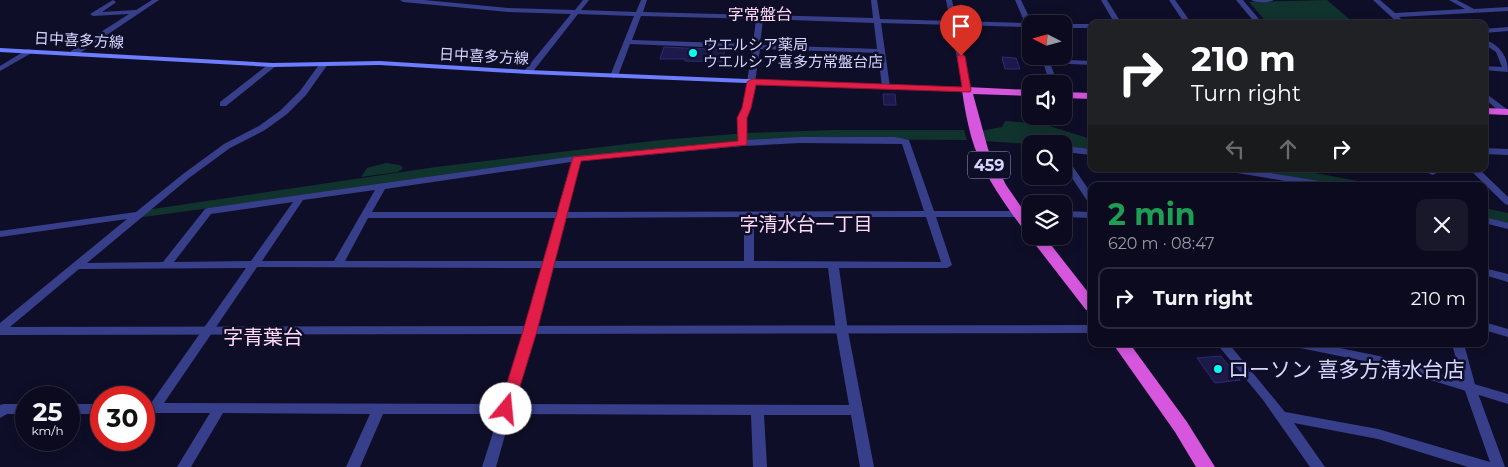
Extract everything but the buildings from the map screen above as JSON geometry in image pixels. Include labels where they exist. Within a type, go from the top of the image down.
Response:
[{"type":"highway","points":[[967,90],[1022,93]]},
{"type":"highway","name":"459","points":[[967,90],[978,136],[987,161],[1000,187],[1022,211]]},
{"type":"highway","points":[[1072,95],[1088,96]]},
{"type":"highway","points":[[1488,111],[1506,112]]},
{"type":"highway","points":[[1043,245],[1088,302]]},
{"type":"highway","points":[[1123,347],[1181,427],[1206,467]]},
{"type":"main road","name":"日中喜多方線","points":[[1,51],[74,53],[273,65],[380,63],[614,76],[967,90]]},
{"type":"street","points":[[74,53],[156,0]]},
{"type":"street","points":[[403,0],[508,10],[955,22],[1022,26]]},
{"type":"street","points":[[528,72],[586,0]]},
{"type":"street","points":[[614,76],[644,0]]},
{"type":"street","points":[[874,0],[886,87]]},
{"type":"street","points":[[949,0],[955,22],[967,90]]},
{"type":"street","points":[[1018,0],[1025,15]]},
{"type":"street","points":[[1104,0],[1116,20]]},
{"type":"street","points":[[1172,0],[1186,20]]},
{"type":"street","points":[[1239,0],[1256,20]]},
{"type":"street","points":[[1254,0],[1271,0]]},
{"type":"street","points":[[1376,0],[1400,20]]},
{"type":"street","points":[[1452,0],[1473,11]]},
{"type":"street","points":[[113,2],[93,14],[138,12]]},
{"type":"street","points":[[1394,15],[1508,9]]},
{"type":"street","points":[[743,143],[742,118],[747,108],[752,82],[760,17]]},
{"type":"street","points":[[1072,26],[1088,26]]},
{"type":"street","points":[[1488,31],[1508,30]]},
{"type":"street","points":[[628,42],[880,51]]},
{"type":"street","points":[[1488,44],[1499,51],[1507,70],[1488,68]]},
{"type":"street","points":[[0,69],[31,51]]},
{"type":"street","points":[[1499,51],[1508,51]]},
{"type":"street","points":[[1072,61],[1088,63]]},
{"type":"street","points":[[0,330],[137,215],[228,146],[262,128],[284,112],[304,93],[324,64]]},
{"type":"street","points":[[223,104],[273,65]]},
{"type":"street","points":[[1488,97],[1506,112]]},
{"type":"street","points":[[75,266],[165,266],[255,264],[548,266],[947,265],[906,142],[896,140],[810,140],[743,143],[576,159],[208,211],[165,266]]},
{"type":"street","points":[[1072,150],[1088,152]]},
{"type":"street","points":[[1488,151],[1508,152]]},
{"type":"street","points":[[489,467],[530,331],[576,159]]},
{"type":"street","points":[[1072,172],[1088,196]]},
{"type":"street","points":[[1249,172],[1307,182]]},
{"type":"street","points":[[1477,172],[1487,182]]},
{"type":"street","points":[[1488,183],[1508,202]]},
{"type":"street","points":[[337,264],[382,186]]},
{"type":"street","points":[[155,400],[209,330],[301,197]]},
{"type":"street","points":[[748,264],[749,214]]},
{"type":"street","points":[[365,215],[1022,214]]},
{"type":"street","points":[[1072,214],[1088,214]]},
{"type":"street","points":[[0,234],[137,215]]},
{"type":"street","points":[[1488,221],[1508,226]]},
{"type":"street","points":[[833,265],[842,331],[867,467]]},
{"type":"street","points":[[1488,273],[1508,278]]},
{"type":"street","points":[[1488,327],[1508,333]]},
{"type":"street","points":[[0,330],[842,331],[1088,329]]},
{"type":"street","points":[[1226,347],[1281,416],[1318,467]]},
{"type":"street","points":[[1315,347],[1379,360],[1508,399]]},
{"type":"street","points":[[1459,347],[1470,388],[1498,467]]},
{"type":"street","points":[[155,408],[856,410]]},
{"type":"street","points":[[184,467],[220,408]]},
{"type":"street","points":[[353,467],[379,408]]},
{"type":"street","points":[[0,412],[4,409],[15,409]]},
{"type":"street","points":[[757,410],[760,467]]},
{"type":"street","points":[[1281,416],[1378,434],[1487,467]]},
{"type":"green space","points":[[1327,0],[1350,20],[1265,20],[1249,2]]},
{"type":"green space","points":[[1005,121],[1022,122],[1022,125],[1046,125],[1088,138],[1088,149],[1072,148],[1072,135],[1022,135],[1022,143],[983,141],[981,131],[1002,127]]},
{"type":"green space","points":[[836,130],[964,130],[967,140],[798,139],[599,155],[136,218],[146,210],[436,167],[661,140],[747,133]]},
{"type":"green space","points":[[386,163],[400,165],[403,168],[398,172],[361,177],[367,168]]},
{"type":"green space","points":[[1256,172],[1309,172],[1363,182],[1314,182]]},
{"type":"green space","points":[[1488,209],[1508,213],[1508,224],[1488,219]]},
{"type":"place","name":"ウエルシア薬局 ウエルシア喜多方常盤台店","points":[[693,53]]},
{"type":"place","name":"ローソン 喜多方清水台店","points":[[1218,369]]},
{"type":"district","name":"字常盤台","points":[[760,14]]},
{"type":"district","name":"字清水台一丁目","points":[[806,224]]},
{"type":"district","name":"字青葉台","points":[[263,337]]},
{"type":"route","points":[[506,409],[530,331],[576,159],[743,143],[742,118],[747,108],[752,82],[967,90],[961,56]]}]
